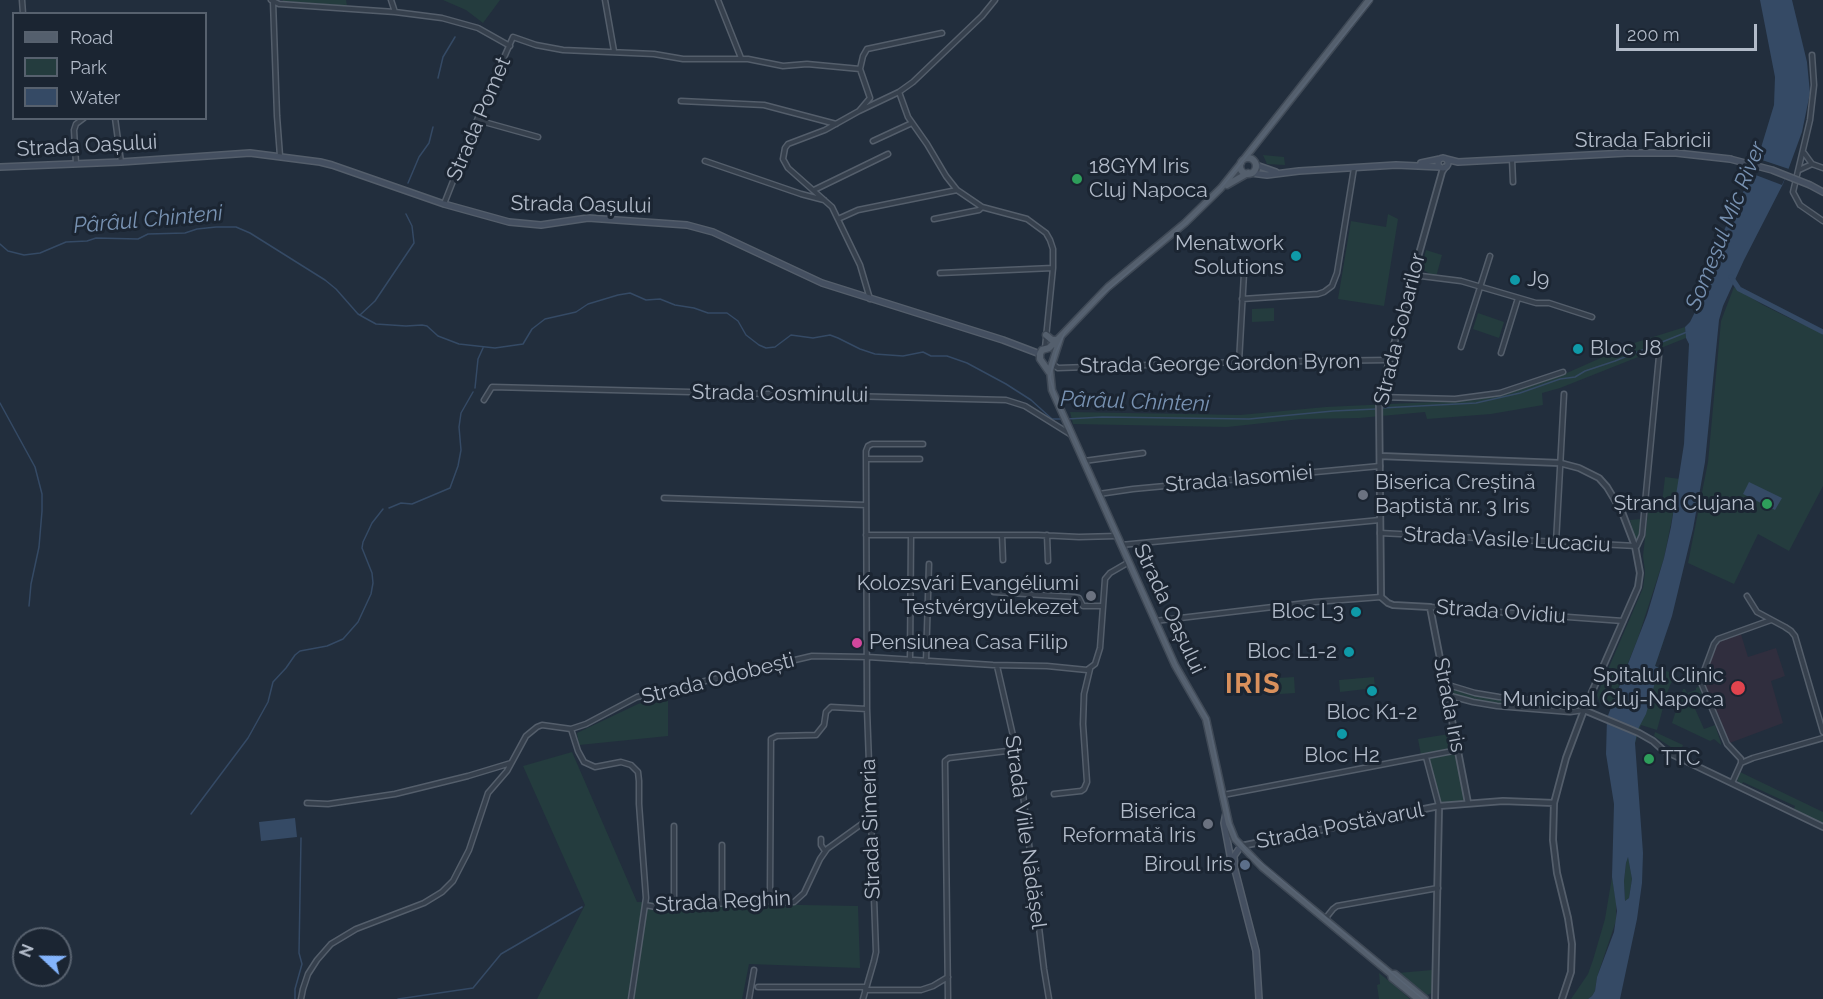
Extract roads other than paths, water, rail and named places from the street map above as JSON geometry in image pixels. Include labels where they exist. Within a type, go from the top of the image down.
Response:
[{"type":"main road","points":[[1052,363],[1042,363],[1040,354],[1059,338],[1108,287],[1185,223],[1221,188],[1369,0]]},
{"type":"main road","points":[[1221,188],[1254,170],[1259,140]]},
{"type":"main road","name":"Strada Oașului","points":[[0,166],[121,162],[235,153],[280,156],[320,162],[444,204],[527,225],[588,218],[687,225],[712,232],[822,283],[1003,340],[1040,354]]},
{"type":"main road","name":"Strada Fabricii","points":[[1249,173],[1267,175],[1413,165],[1443,159],[1456,162],[1661,153],[1706,155],[1753,164],[1791,177],[1823,192]]},
{"type":"main road","points":[[1243,161],[1249,158],[1256,164]]},
{"type":"main road","points":[[1443,159],[1448,162],[1443,168]]},
{"type":"main road","points":[[1243,161],[1242,170],[1249,173]]},
{"type":"main road","name":"Strada Fabricii","points":[[1413,165],[1443,168],[1456,162]]},
{"type":"main road","name":"Strada Fabricii","points":[[1256,164],[1278,173]]},
{"type":"main road","points":[[1046,335],[1052,340],[1059,338]]},
{"type":"main road","points":[[1049,373],[1059,338]]},
{"type":"main road","points":[[1047,348],[1055,352]]},
{"type":"main road","name":"Strada Oașului","points":[[1042,363],[1049,373],[1057,402],[1180,676],[1208,725],[1226,812],[1236,840],[1418,999]]},
{"type":"main road","points":[[1226,812],[1224,823],[1228,849],[1231,864],[1235,870]]},
{"type":"main road","points":[[1228,849],[1236,840]]},
{"type":"main road","points":[[1241,846],[1234,856],[1235,870],[1256,951],[1258,999]]},
{"type":"main road","name":"Strada Oașului","points":[[1391,974],[1395,974],[1425,999]]},
{"type":"street","points":[[391,0],[395,12]]},
{"type":"street","points":[[606,0],[614,51]]},
{"type":"street","points":[[718,0],[741,58]]},
{"type":"street","points":[[870,299],[860,265],[832,207],[788,168],[783,159],[784,148],[788,144],[836,124],[899,92],[913,82],[982,16],[995,0]]},
{"type":"street","points":[[272,1],[280,156]]},
{"type":"street","name":"Strada Pomet","points":[[272,1],[279,4],[395,12],[442,18],[478,28],[510,46],[477,120],[444,204]]},
{"type":"street","points":[[859,111],[870,98],[860,69],[862,56],[867,49],[942,33]]},
{"type":"street","points":[[510,46],[513,37],[536,45],[563,50],[614,51],[683,59],[741,58],[783,66],[807,64],[860,69]]},
{"type":"street","points":[[1812,55],[1814,94],[1809,129],[1793,189],[1794,196],[1800,205],[1823,221]]},
{"type":"street","points":[[899,92],[906,113],[957,190],[982,207],[1018,216],[1046,233],[1053,249],[1047,348]]},
{"type":"street","points":[[681,101],[764,105],[836,124]]},
{"type":"street","points":[[76,163],[74,130],[76,124],[81,120]]},
{"type":"street","points":[[116,120],[121,162]]},
{"type":"street","points":[[477,120],[538,137]]},
{"type":"street","points":[[873,141],[912,123]]},
{"type":"street","points":[[1803,153],[1812,164],[1823,168]]},
{"type":"street","points":[[814,190],[888,154]]},
{"type":"street","points":[[1512,159],[1513,182]]},
{"type":"street","points":[[705,161],[825,200]]},
{"type":"street","points":[[1798,171],[1812,164]]},
{"type":"street","points":[[1242,299],[1318,294],[1332,286],[1337,273],[1354,168]]},
{"type":"street","name":"Strada Sobarilor","points":[[1381,597],[1379,399],[1443,168]]},
{"type":"street","points":[[838,219],[858,210],[957,190]]},
{"type":"street","points":[[934,219],[979,210],[982,207]]},
{"type":"street","points":[[1461,346],[1490,256]]},
{"type":"street","points":[[940,273],[1053,268]]},
{"type":"street","points":[[1239,362],[1244,273]]},
{"type":"street","points":[[1413,275],[1461,281],[1536,303],[1550,303],[1592,316]]},
{"type":"street","points":[[1501,353],[1518,298]]},
{"type":"street","points":[[1635,546],[1639,544],[1642,536],[1659,356]]},
{"type":"street","name":"Strada George Gordon Byron","points":[[1052,363],[1060,368],[1389,360]]},
{"type":"street","points":[[1379,399],[1455,399],[1500,393],[1563,372]]},
{"type":"street","name":"Strada Cosminului","points":[[484,400],[492,387],[1006,400],[1024,406],[1072,436]]},
{"type":"street","points":[[1556,543],[1564,394]]},
{"type":"street","points":[[920,459],[866,459],[867,448],[872,444],[923,444]]},
{"type":"street","points":[[1084,461],[1143,453]]},
{"type":"street","points":[[1380,456],[1560,463],[1589,472],[1607,487],[1622,512],[1635,546],[1641,573],[1638,587],[1584,710],[1566,758],[1554,803],[1554,851],[1572,944],[1571,972],[1562,999]]},
{"type":"street","name":"Strada Simeria","points":[[863,999],[876,952],[867,710],[866,459]]},
{"type":"street","name":"Strada Iasomiei","points":[[1099,494],[1380,466]]},
{"type":"street","points":[[664,498],[866,505]]},
{"type":"street","points":[[1121,545],[1380,520]]},
{"type":"street","name":"Strada Vasile Lucaciu","points":[[1380,533],[1635,546]]},
{"type":"street","points":[[866,535],[1117,536]]},
{"type":"street","points":[[910,660],[911,535]]},
{"type":"street","points":[[1002,535],[1003,560]]},
{"type":"street","points":[[1047,536],[1048,561]]},
{"type":"street","points":[[1054,794],[1081,791],[1088,782],[1083,724],[1084,694],[1090,669],[1095,664],[1100,648],[1104,584],[1106,576],[1129,562]]},
{"type":"street","points":[[926,661],[929,564]]},
{"type":"street","points":[[994,592],[1074,597],[1079,598],[1083,606],[1102,606]]},
{"type":"street","points":[[1747,596],[1757,612],[1791,631],[1795,636],[1823,732]]},
{"type":"street","points":[[1155,621],[1315,602],[1381,597]]},
{"type":"street","name":"Strada Ovidiu","points":[[1381,597],[1393,605],[1624,621]]},
{"type":"street","name":"Strada Iris","points":[[1430,607],[1468,803]]},
{"type":"street","points":[[1732,783],[1741,763],[1740,756],[1727,744],[1701,679],[1718,639],[1771,620]]},
{"type":"street","name":"Strada Odobești","points":[[571,729],[586,724],[637,697],[812,656],[1090,669]]},
{"type":"street","name":"Strada Viile Nădășel","points":[[996,665],[1023,794],[1049,999]]},
{"type":"street","points":[[1445,684],[1499,697],[1579,705],[1584,710],[1639,733],[1663,750],[1823,827]]},
{"type":"street","points":[[1447,694],[1497,706],[1570,712],[1584,710]]},
{"type":"street","points":[[772,900],[770,894],[771,739],[777,736],[818,734],[824,725],[826,712],[831,707],[867,710]]},
{"type":"street","points":[[301,999],[308,974],[331,944],[356,929],[424,903],[442,892],[453,881],[469,850],[488,793],[511,763],[526,736],[542,725],[571,729],[584,762],[595,767],[621,762],[631,765],[638,772],[646,898],[631,999]]},
{"type":"street","points":[[1741,763],[1823,738]]},
{"type":"street","points":[[948,999],[945,761],[949,758],[1015,750]]},
{"type":"street","points":[[1223,795],[1459,750]]},
{"type":"street","name":"Strada Iris","points":[[1426,757],[1438,806]]},
{"type":"street","points":[[307,803],[328,804],[395,794],[511,763]]},
{"type":"street","name":"Strada Postăvarul","points":[[1241,846],[1438,806],[1503,801],[1554,803]]},
{"type":"street","points":[[1435,999],[1438,806]]},
{"type":"street","name":"Strada Reghin","points":[[645,905],[656,907],[674,904],[764,903],[772,900],[778,903],[790,903],[798,901],[825,851],[871,820]]},
{"type":"street","points":[[674,826],[674,904]]},
{"type":"street","points":[[821,839],[821,845],[825,851]]},
{"type":"street","points":[[722,845],[722,903]]},
{"type":"street","points":[[1325,919],[1337,906],[1438,888]]},
{"type":"street","points":[[749,999],[754,970]]},
{"type":"street","points":[[758,987],[921,990],[949,977]]},
{"type":"water","points":[[1760,0],[1792,0],[1807,62],[1810,93],[1802,132],[1783,184],[1744,260],[1719,320],[1705,462],[1693,529],[1672,616],[1655,666],[1661,669],[1646,714],[1638,729],[1635,743],[1643,853],[1637,919],[1620,999],[1588,999],[1595,991],[1597,977],[1614,932],[1617,911],[1612,877],[1614,804],[1606,754],[1607,718],[1647,615],[1671,527],[1684,444],[1689,344],[1685,327],[1694,314],[1731,214],[1753,174],[1774,105],[1775,77]],"holes":[[[1628,857],[1632,879],[1629,898],[1625,901],[1624,881]]]},
{"type":"water","points":[[1749,482],[1782,498],[1775,510],[1743,494]]},
{"type":"water","points":[[295,818],[297,837],[261,841],[259,822]]},
{"type":"waterway","points":[[438,78],[443,57],[455,37]]},
{"type":"waterway","points":[[408,183],[419,157],[429,143],[433,127]]},
{"type":"waterway","points":[[360,315],[375,301],[414,243],[412,226],[406,214]]},
{"type":"waterway","name":"Pârâul Chinteni","points":[[0,244],[8,251],[24,255],[40,253],[66,242],[96,238],[138,239],[148,234],[185,233],[197,229],[236,227],[250,233],[325,280],[358,314],[376,324],[427,326],[438,336],[459,344],[495,348],[523,344],[532,329],[545,319],[576,312],[588,304],[630,293],[646,300],[660,299],[708,313],[727,313],[738,321],[746,335],[766,348],[775,347],[791,335],[813,338],[830,335],[875,354],[903,356],[923,352],[931,356],[947,356],[967,363],[1006,384],[1031,400],[1052,419],[1062,419]]},
{"type":"waterway","name":"Someşul Mic River","points":[[1731,277],[1739,289],[1823,332]]},
{"type":"waterway","name":"Pârâul Chinteni","points":[[1381,408],[1476,403],[1520,393],[1560,379],[1575,377],[1585,371],[1687,332]]},
{"type":"waterway","points":[[475,388],[478,359],[483,348]]},
{"type":"waterway","points":[[389,508],[401,503],[412,504],[450,488],[461,450],[459,427],[461,413],[473,392]]},
{"type":"waterway","points":[[0,403],[35,467],[42,494],[39,547],[29,606]]},
{"type":"waterway","name":"Pârâul Chinteni","points":[[1067,419],[1102,417],[1249,419],[1376,409]]},
{"type":"waterway","points":[[191,814],[248,738],[268,702],[273,682],[295,655],[300,651],[327,646],[343,639],[358,622],[371,594],[373,583],[372,573],[362,548],[363,542],[372,523],[383,509]]},
{"type":"waterway","points":[[295,999],[295,989],[302,964],[299,953],[301,838]]},
{"type":"waterway","points":[[398,999],[473,988],[501,954],[582,907]]},
{"type":"tram line","points":[[1372,0],[1221,188],[1186,223],[1096,300],[1065,332],[1056,352],[1050,377],[1055,396],[1181,676],[1208,719],[1229,820],[1236,838],[1246,850],[1423,999]]},
{"type":"place","name":"18GYM Iris Cluj Napoca","points":[[1077,179]]},
{"type":"place","name":"Menatwork Solutions","points":[[1296,256]]},
{"type":"place","name":"J9","points":[[1515,280]]},
{"type":"place","name":"Bloc J8","points":[[1578,349]]},
{"type":"place","name":"Biserica Creștină Baptistă nr. 3 Iris","points":[[1363,495]]},
{"type":"place","name":"Ștrand Clujana","points":[[1767,504]]},
{"type":"place","name":"Kolozsvári Evangéliumi Testvérgyülekezet","points":[[1091,596]]},
{"type":"place","name":"Bloc L3","points":[[1356,612]]},
{"type":"place","name":"Pensiunea Casa Filip","points":[[857,643]]},
{"type":"place","name":"Bloc L1-2","points":[[1349,652]]},
{"type":"place","name":"Spitalul Clinic Municipal Cluj-Napoca","points":[[1738,688]]},
{"type":"place","name":"Bloc K1-2","points":[[1372,691]]},
{"type":"place","name":"Bloc H2","points":[[1342,734]]},
{"type":"place","name":"TTC","points":[[1649,759]]},
{"type":"place","name":"Biserica Reformată Iris","points":[[1208,824]]},
{"type":"place","name":"Biroul Iris","points":[[1245,865]]},
{"type":"district","name":"IRIS","points":[[1253,685]]}]
